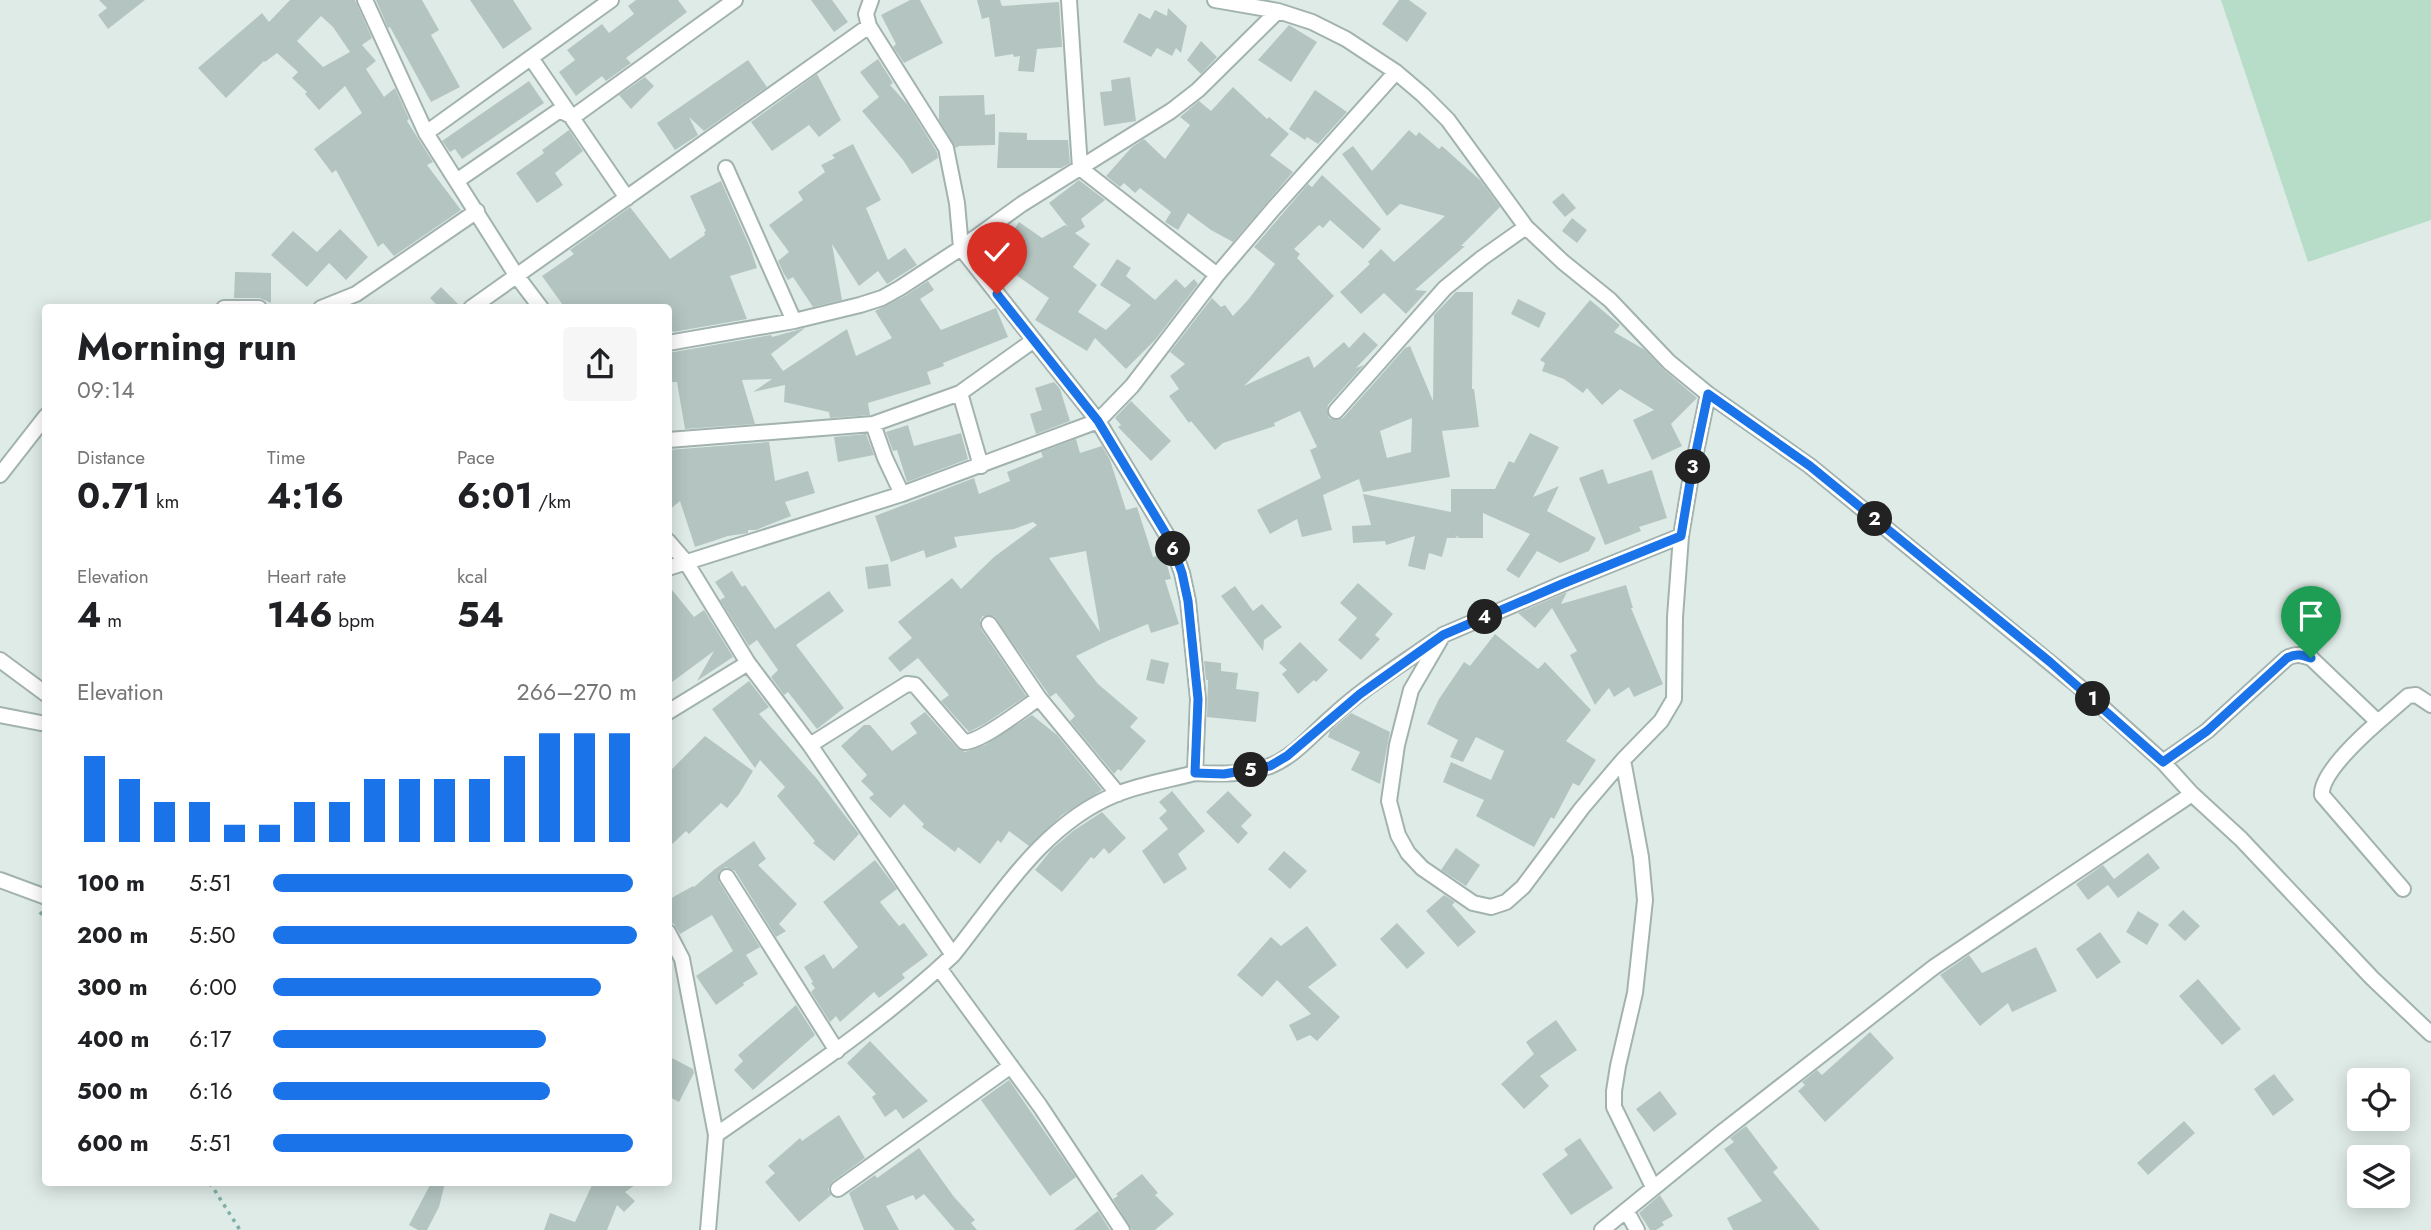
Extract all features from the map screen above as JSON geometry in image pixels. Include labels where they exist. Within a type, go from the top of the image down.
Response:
[{"type":"street","points":[[365,0],[426,133],[516,275],[538,304]]},
{"type":"street","points":[[426,133],[611,0]]},
{"type":"street","points":[[573,117],[719,4],[735,0]]},
{"type":"street","points":[[871,0],[866,14],[870,26],[946,148],[957,203],[961,248],[1098,421],[1171,542],[1188,601],[1198,699],[1195,773]]},
{"type":"street","points":[[1069,0],[1080,168],[1217,275]]},
{"type":"street","points":[[1215,0],[1283,8],[1346,39],[1396,72],[1423,94],[1448,120],[1526,227],[1637,326],[1669,362],[1708,394],[1810,466],[2050,662],[2163,762],[2431,1034]]},
{"type":"street","points":[[672,342],[794,320],[882,298],[961,248],[1022,204],[1171,111],[1198,90],[1283,8]]},
{"type":"street","points":[[476,304],[870,26]]},
{"type":"street","points":[[531,58],[627,198]]},
{"type":"street","points":[[672,567],[902,494],[1098,421],[1132,386],[1217,275],[1274,208],[1396,72]]},
{"type":"street","points":[[458,180],[557,112],[573,117]]},
{"type":"street","points":[[726,168],[794,320]]},
{"type":"street","points":[[331,304],[356,294],[477,211]]},
{"type":"street","points":[[1336,411],[1445,288],[1482,257],[1526,227]]},
{"type":"street","points":[[672,440],[873,424],[960,393],[1034,340]]},
{"type":"street","points":[[960,393],[981,466]]},
{"type":"street","points":[[1443,635],[1410,690],[1397,745],[1389,801],[1398,835],[1408,853],[1422,868],[1473,903],[1492,907],[1506,902],[1523,887],[1582,808],[1661,721],[1674,699],[1675,617],[1681,536],[1708,394]]},
{"type":"street","points":[[0,475],[42,421]]},
{"type":"street","points":[[873,424],[902,494]]},
{"type":"street","points":[[716,1135],[837,1051],[939,968],[953,955],[1034,853],[1089,807],[1118,793],[1195,773],[1224,774],[1270,766],[1287,756],[1360,694],[1443,635],[1681,536]]},
{"type":"street","points":[[672,546],[685,562],[748,663],[810,745],[953,955]]},
{"type":"street","points":[[989,624],[1039,698],[1118,793]]},
{"type":"street","points":[[2163,762],[2207,731],[2293,655],[2301,654],[2311,658],[2378,722]]},
{"type":"street","points":[[0,660],[42,691]]},
{"type":"street","points":[[672,710],[748,663]]},
{"type":"street","points":[[810,745],[907,684],[915,685],[959,738],[967,743],[973,742],[1039,698]]},
{"type":"street","points":[[2403,889],[2322,795],[2321,789],[2338,762],[2408,696],[2416,695],[2431,705]]},
{"type":"street","points":[[0,715],[42,723]]},
{"type":"street","points":[[1623,761],[1641,857],[1645,900],[1635,993],[1618,1066],[1614,1107],[1653,1187]]},
{"type":"street","points":[[1602,1230],[1934,967],[2192,794]]},
{"type":"street","points":[[727,877],[837,1051]]},
{"type":"street","points":[[0,880],[42,896]]},
{"type":"street","points":[[672,940],[682,959],[716,1135],[708,1230]]},
{"type":"street","points":[[672,967],[682,959]]},
{"type":"street","points":[[939,968],[1040,1106],[1122,1230]]},
{"type":"street","points":[[838,1189],[1010,1066]]},
{"type":"street","points":[[1627,1212],[1636,1230]]},
{"type":"path","points":[[213,1186],[240,1230]]},
{"type":"green space","points":[[2221,0],[2431,0],[2431,220],[2308,262]]},
{"type":"building","points":[[99,0],[145,0],[108,29],[98,15],[107,8]]},
{"type":"building","points":[[290,0],[355,0],[372,38],[362,45],[376,61],[366,69],[384,97],[395,88],[409,119],[407,121],[433,162],[427,165],[461,210],[394,256],[383,243],[378,247],[336,170],[332,173],[314,149],[362,113],[345,86],[319,110],[305,94],[307,92],[292,78],[298,72],[277,53],[264,61],[226,98],[198,68],[262,13],[269,22]],"holes":[[[321,16],[333,27],[350,52],[323,67],[297,41]]]},
{"type":"building","points":[[376,0],[422,0],[439,30],[431,35],[460,87],[431,102],[390,27],[388,28]]},
{"type":"building","points":[[470,0],[513,0],[532,29],[503,49]]},
{"type":"building","points":[[636,0],[678,0],[687,12],[626,58],[631,63],[606,81],[602,76],[576,96],[559,72],[575,60],[567,50],[602,24],[609,33],[634,14],[628,6]]},
{"type":"building","points":[[811,0],[832,0],[848,22],[834,32]]},
{"type":"building","points":[[910,0],[920,0],[943,43],[904,63],[893,47],[896,44],[881,15]]},
{"type":"building","points":[[977,0],[1000,0],[1002,6],[1059,2],[1062,47],[1037,49],[1034,72],[1018,71],[1020,56],[1014,57],[1013,54],[995,57],[989,17],[982,19]]},
{"type":"building","points":[[1399,0],[1409,0],[1427,13],[1407,42],[1382,24]]},
{"type":"building","points":[[1168,8],[1187,26],[1181,53],[1176,48],[1172,56],[1157,48],[1151,57],[1123,42],[1139,13],[1150,19],[1155,10],[1167,16]]},
{"type":"building","points":[[1289,25],[1317,42],[1291,82],[1258,60]]},
{"type":"building","points":[[1201,41],[1217,57],[1201,74],[1187,60]]},
{"type":"building","points":[[878,59],[893,83],[890,85],[908,105],[937,152],[938,158],[912,174],[862,111],[879,97],[860,72]]},
{"type":"building","points":[[748,60],[767,87],[704,131],[689,117],[698,135],[675,150],[657,123]]},
{"type":"building","points":[[817,74],[841,120],[819,137],[809,125],[772,151],[751,122]]},
{"type":"building","points":[[645,77],[654,86],[631,109],[619,95]]},
{"type":"building","points":[[1130,77],[1136,121],[1104,126],[1100,92],[1112,91],[1111,80]]},
{"type":"building","points":[[529,81],[544,103],[462,159],[455,149],[450,152],[442,141]]},
{"type":"building","points":[[1233,87],[1267,119],[1269,117],[1289,134],[1270,155],[1293,172],[1233,242],[1188,213],[1178,230],[1165,222],[1171,212],[1140,188],[1135,193],[1124,183],[1120,187],[1106,176],[1132,147],[1144,139],[1165,159],[1190,125],[1180,117],[1199,101],[1211,111]]},
{"type":"building","points":[[1315,90],[1347,112],[1318,144],[1307,137],[1305,140],[1289,129]]},
{"type":"building","points":[[984,95],[985,115],[995,114],[995,145],[956,148],[939,120],[939,96]]},
{"type":"building","points":[[569,130],[583,151],[555,173],[563,185],[537,203],[516,173],[544,153],[542,150]]},
{"type":"building","points":[[1409,130],[1416,136],[1419,132],[1439,149],[1442,146],[1481,181],[1500,207],[1461,246],[1465,246],[1415,290],[1427,291],[1406,314],[1384,293],[1361,314],[1340,292],[1370,264],[1368,262],[1381,249],[1394,262],[1445,216],[1400,204],[1387,216],[1342,154],[1353,146],[1372,171]]},
{"type":"building","points":[[999,132],[1027,133],[1027,140],[1068,140],[1070,163],[1061,168],[997,168]]},
{"type":"building","points":[[853,144],[881,200],[866,208],[888,260],[905,248],[917,265],[887,284],[878,271],[859,286],[832,244],[842,300],[813,307],[793,277],[788,280],[784,274],[778,261],[789,252],[769,225],[803,200],[798,192],[825,172],[821,165],[835,158],[832,155]]},
{"type":"building","points":[[1322,175],[1381,229],[1363,249],[1330,220],[1323,228],[1319,225],[1294,249],[1300,254],[1297,258],[1334,296],[1244,386],[1309,356],[1314,368],[1344,342],[1349,348],[1364,332],[1378,345],[1356,368],[1364,365],[1328,405],[1329,418],[1343,418],[1405,348],[1410,346],[1433,401],[1434,315],[1456,292],[1473,292],[1472,389],[1479,427],[1442,431],[1450,477],[1363,492],[1359,479],[1323,495],[1332,530],[1302,537],[1297,519],[1270,534],[1257,510],[1321,478],[1310,450],[1317,447],[1300,411],[1274,423],[1275,426],[1223,443],[1215,450],[1191,421],[1189,423],[1169,396],[1179,389],[1170,376],[1185,364],[1170,352],[1212,298],[1221,307],[1225,305],[1233,316],[1248,300],[1275,264],[1254,247],[1308,184],[1312,187]],"holes":[[[1412,418],[1411,452],[1387,458],[1380,431]]]},
{"type":"building","points":[[1079,180],[1105,200],[1081,219],[1085,227],[1075,233],[1090,244],[1073,267],[1097,285],[1078,312],[1106,330],[1131,305],[1100,285],[1117,259],[1131,268],[1126,276],[1155,300],[1176,279],[1185,288],[1194,279],[1198,284],[1155,340],[1126,369],[1095,338],[1087,351],[1035,320],[1049,298],[983,252],[995,236],[1003,230],[1010,235],[1019,222],[1042,238],[1065,225],[1068,227],[1049,203]]},
{"type":"building","points":[[721,181],[757,268],[730,276],[747,319],[673,332],[672,304],[562,304],[542,276],[574,254],[570,250],[630,207],[670,259],[705,235],[706,231],[690,196]]},
{"type":"building","points":[[1563,193],[1576,208],[1565,217],[1552,202]]},
{"type":"building","points":[[1572,218],[1587,230],[1577,243],[1562,231]]},
{"type":"building","points":[[340,229],[368,257],[346,280],[329,263],[307,287],[271,255],[293,231],[317,252]]},
{"type":"building","points":[[235,272],[271,273],[271,303],[260,298],[234,298]]},
{"type":"building","points":[[928,281],[934,290],[920,299],[941,330],[996,308],[1008,337],[927,372],[931,384],[868,403],[870,415],[830,418],[829,412],[784,402],[785,385],[753,392],[772,379],[742,380],[755,424],[685,429],[677,382],[672,382],[672,352],[771,335],[772,337],[805,328],[771,354],[783,371],[847,329],[856,356],[892,338],[875,311]]},
{"type":"building","points":[[441,287],[458,304],[436,304],[430,298]]},
{"type":"building","points":[[1518,299],[1546,313],[1539,328],[1511,314]]},
{"type":"building","points":[[1590,300],[1620,325],[1614,332],[1645,350],[1697,398],[1671,424],[1682,446],[1652,460],[1633,420],[1654,410],[1620,389],[1602,405],[1587,388],[1583,393],[1564,379],[1542,371],[1545,363],[1540,360]]},
{"type":"building","points":[[1054,382],[1060,389],[1070,421],[1036,434],[1030,414],[1042,410],[1035,388]]},
{"type":"building","points":[[1131,401],[1171,441],[1151,461],[1118,427],[1121,425],[1115,418]]},
{"type":"building","points":[[908,425],[914,446],[961,433],[968,459],[907,482],[897,450],[893,451],[886,432]]},
{"type":"building","points":[[1530,433],[1559,447],[1533,497],[1559,486],[1547,511],[1596,538],[1589,551],[1560,563],[1537,551],[1519,578],[1506,570],[1530,534],[1483,513],[1483,538],[1459,538],[1455,535],[1457,538],[1447,538],[1442,557],[1429,553],[1425,570],[1408,566],[1415,536],[1386,545],[1385,541],[1353,543],[1352,526],[1371,525],[1363,494],[1451,512],[1451,489],[1495,489],[1509,461],[1514,463]]},
{"type":"building","points":[[866,434],[874,455],[838,462],[834,437]]},
{"type":"building","points":[[1076,439],[1080,453],[1102,446],[1110,460],[1126,510],[1137,507],[1153,557],[1164,554],[1171,579],[1165,580],[1179,624],[1151,633],[1148,624],[1076,656],[1098,684],[1138,718],[1130,727],[1146,741],[1121,771],[1118,769],[1114,774],[1070,721],[1075,716],[1056,693],[1050,697],[994,616],[983,616],[980,620],[981,629],[1026,696],[969,732],[941,701],[949,695],[918,658],[900,672],[888,658],[912,638],[898,622],[952,578],[961,589],[994,557],[1037,525],[1033,522],[1014,529],[954,537],[957,547],[926,558],[924,550],[891,562],[875,516],[974,478],[979,494],[1010,481],[1007,472],[1043,457],[1041,452]],"holes":[[[1086,551],[1100,632],[1049,558]]]},
{"type":"building","points":[[769,442],[775,481],[808,471],[815,493],[785,502],[791,516],[756,530],[748,530],[748,533],[728,536],[695,547],[680,501],[672,508],[672,450]]},
{"type":"building","points":[[1603,469],[1608,484],[1652,470],[1667,518],[1639,527],[1641,531],[1605,545],[1579,478]]},
{"type":"building","points":[[888,564],[891,586],[868,589],[865,567]]},
{"type":"building","points":[[732,571],[742,587],[745,585],[775,629],[829,591],[844,611],[796,645],[844,708],[817,729],[788,692],[784,695],[771,677],[778,670],[757,640],[749,646],[720,600],[725,597],[715,582]]},
{"type":"building","points":[[1358,583],[1393,614],[1375,635],[1380,639],[1361,660],[1338,640],[1357,618],[1340,603]]},
{"type":"building","points":[[1626,585],[1631,608],[1663,684],[1634,697],[1629,687],[1614,697],[1609,688],[1595,705],[1570,655],[1577,651],[1552,608],[1535,628],[1518,613],[1567,592],[1561,604]]},
{"type":"building","points":[[1235,586],[1253,611],[1262,604],[1282,627],[1264,640],[1263,651],[1221,596]]},
{"type":"building","points":[[672,590],[694,617],[704,610],[733,657],[697,681],[714,651],[672,682]]},
{"type":"building","points":[[1495,634],[1538,669],[1545,662],[1591,710],[1566,741],[1596,760],[1579,786],[1573,783],[1554,819],[1551,817],[1534,847],[1476,816],[1484,800],[1443,782],[1451,762],[1491,780],[1504,751],[1476,737],[1463,762],[1450,757],[1458,740],[1427,724],[1439,699],[1464,662],[1470,666]]},
{"type":"building","points":[[1300,642],[1328,670],[1298,694],[1282,674],[1287,670],[1279,663]]},
{"type":"building","points":[[1151,659],[1169,663],[1164,684],[1146,680]]},
{"type":"building","points":[[1204,661],[1221,663],[1221,671],[1238,673],[1236,689],[1259,692],[1256,722],[1207,717],[1208,680]]},
{"type":"building","points":[[749,681],[769,707],[759,714],[817,779],[859,834],[834,861],[813,843],[815,841],[777,796],[785,787],[760,760],[755,768],[712,709]]},
{"type":"building","points":[[925,712],[957,748],[965,752],[985,745],[1032,715],[1057,735],[1102,790],[1062,815],[1029,846],[1009,831],[1001,843],[998,840],[980,864],[958,847],[955,852],[922,827],[924,824],[904,804],[890,818],[869,798],[874,794],[861,781],[867,775],[841,746],[864,725],[870,725],[892,751],[917,733],[910,723]]},
{"type":"building","points":[[1351,713],[1390,732],[1380,784],[1351,770],[1360,752],[1328,737],[1330,731]]},
{"type":"building","points":[[705,736],[753,771],[727,808],[721,803],[689,834],[686,831],[672,844],[672,769]]},
{"type":"building","points":[[1172,791],[1205,831],[1178,854],[1187,869],[1164,884],[1142,851],[1168,829],[1159,818],[1167,811],[1159,802]]},
{"type":"building","points":[[1228,791],[1252,815],[1241,826],[1248,833],[1238,844],[1206,812]]},
{"type":"building","points":[[1102,812],[1126,838],[1109,854],[1104,848],[1094,859],[1091,857],[1062,892],[1035,870],[1052,849]]},
{"type":"building","points":[[754,841],[766,859],[758,865],[797,904],[779,924],[786,931],[776,937],[735,871],[726,867],[719,872],[719,882],[760,947],[746,955],[758,974],[716,1005],[696,976],[733,951],[712,915],[680,934],[672,923],[672,898],[694,887]]},
{"type":"building","points":[[1456,848],[1480,865],[1466,886],[1441,870]]},
{"type":"building","points":[[1284,851],[1307,871],[1290,889],[1268,869]]},
{"type":"building","points":[[2148,853],[2160,868],[2118,898],[2108,885],[2088,900],[2076,884],[2103,865],[2114,879]]},
{"type":"building","points":[[875,860],[897,889],[880,902],[899,926],[904,923],[928,955],[902,974],[905,978],[879,998],[874,992],[840,1022],[836,1016],[830,1022],[811,992],[815,988],[804,967],[824,954],[833,969],[858,947],[823,902]]},
{"type":"building","points":[[1444,895],[1455,902],[1452,905],[1476,932],[1458,947],[1426,911]]},
{"type":"building","points":[[2183,910],[2200,926],[2185,941],[2168,925]]},
{"type":"building","points":[[2138,911],[2159,924],[2147,945],[2126,932]]},
{"type":"building","points":[[1397,923],[1425,953],[1407,969],[1380,939]]},
{"type":"building","points":[[1307,926],[1337,965],[1308,987],[1340,1017],[1317,1041],[1310,1035],[1297,1041],[1289,1025],[1311,1014],[1277,980],[1262,997],[1237,975],[1271,937],[1281,946]]},
{"type":"building","points":[[2100,932],[2121,962],[2097,979],[2076,949]]},
{"type":"building","points":[[2036,947],[2057,991],[2012,1012],[2008,1003],[1980,1026],[1940,975],[1969,955],[1982,973]]},
{"type":"building","points":[[2198,979],[2241,1029],[2222,1045],[2179,996]]},
{"type":"building","points":[[796,1005],[815,1035],[753,1090],[734,1070],[743,1061],[738,1055]]},
{"type":"building","points":[[1556,1020],[1577,1050],[1540,1076],[1549,1086],[1524,1109],[1501,1084],[1534,1054],[1526,1042]]},
{"type":"building","points":[[1870,1032],[1894,1058],[1825,1122],[1798,1091],[1805,1085],[1802,1082],[1817,1070],[1822,1075]]},
{"type":"building","points":[[870,1041],[928,1101],[903,1119],[896,1109],[885,1117],[872,1097],[876,1094],[847,1063]]},
{"type":"building","points":[[672,1058],[693,1069],[694,1073],[679,1102],[672,1098]]},
{"type":"building","points":[[2274,1074],[2294,1100],[2273,1116],[2254,1089]]},
{"type":"building","points":[[1009,1080],[1076,1177],[1050,1196],[981,1100]]},
{"type":"building","points":[[1660,1091],[1677,1114],[1654,1132],[1636,1109]]},
{"type":"building","points":[[839,1115],[865,1158],[832,1182],[828,1189],[831,1195],[799,1222],[765,1182],[775,1173],[768,1166],[800,1138],[802,1141]]},
{"type":"building","points":[[2184,1121],[2195,1133],[2148,1175],[2137,1163]]},
{"type":"building","points":[[1746,1126],[1778,1168],[1773,1172],[1820,1230],[1733,1230],[1727,1218],[1762,1201],[1724,1149],[1734,1142],[1730,1138]]},
{"type":"building","points":[[1580,1138],[1613,1188],[1571,1215],[1542,1174],[1568,1155],[1564,1149]]},
{"type":"building","points":[[919,1148],[954,1197],[975,1220],[971,1223],[977,1230],[955,1230],[924,1194],[916,1200],[913,1195],[886,1206],[899,1230],[864,1230],[849,1193],[875,1175],[877,1178]]},
{"type":"building","points":[[1142,1174],[1158,1193],[1155,1195],[1174,1214],[1155,1230],[1132,1230],[1113,1199]]},
{"type":"building","points":[[429,1186],[444,1186],[439,1207],[427,1230],[418,1230],[409,1225]]},
{"type":"building","points":[[592,1186],[634,1186],[625,1192],[635,1201],[624,1212],[617,1205],[607,1230],[544,1230],[550,1213],[575,1222]]},
{"type":"building","points":[[1660,1195],[1673,1216],[1662,1222],[1664,1225],[1656,1230],[1650,1230],[1639,1213]]},
{"type":"building","points":[[1098,1211],[1110,1230],[1074,1230]]},
{"type":"route","points":[[997,294],[1098,421],[1171,542],[1188,601],[1198,699],[1195,773],[1224,774],[1270,766],[1314,735],[1332,716],[1360,694],[1443,635],[1681,536],[1708,394],[1810,466],[2050,662],[2163,762],[2207,731],[2287,658],[2301,654],[2311,658]]}]
